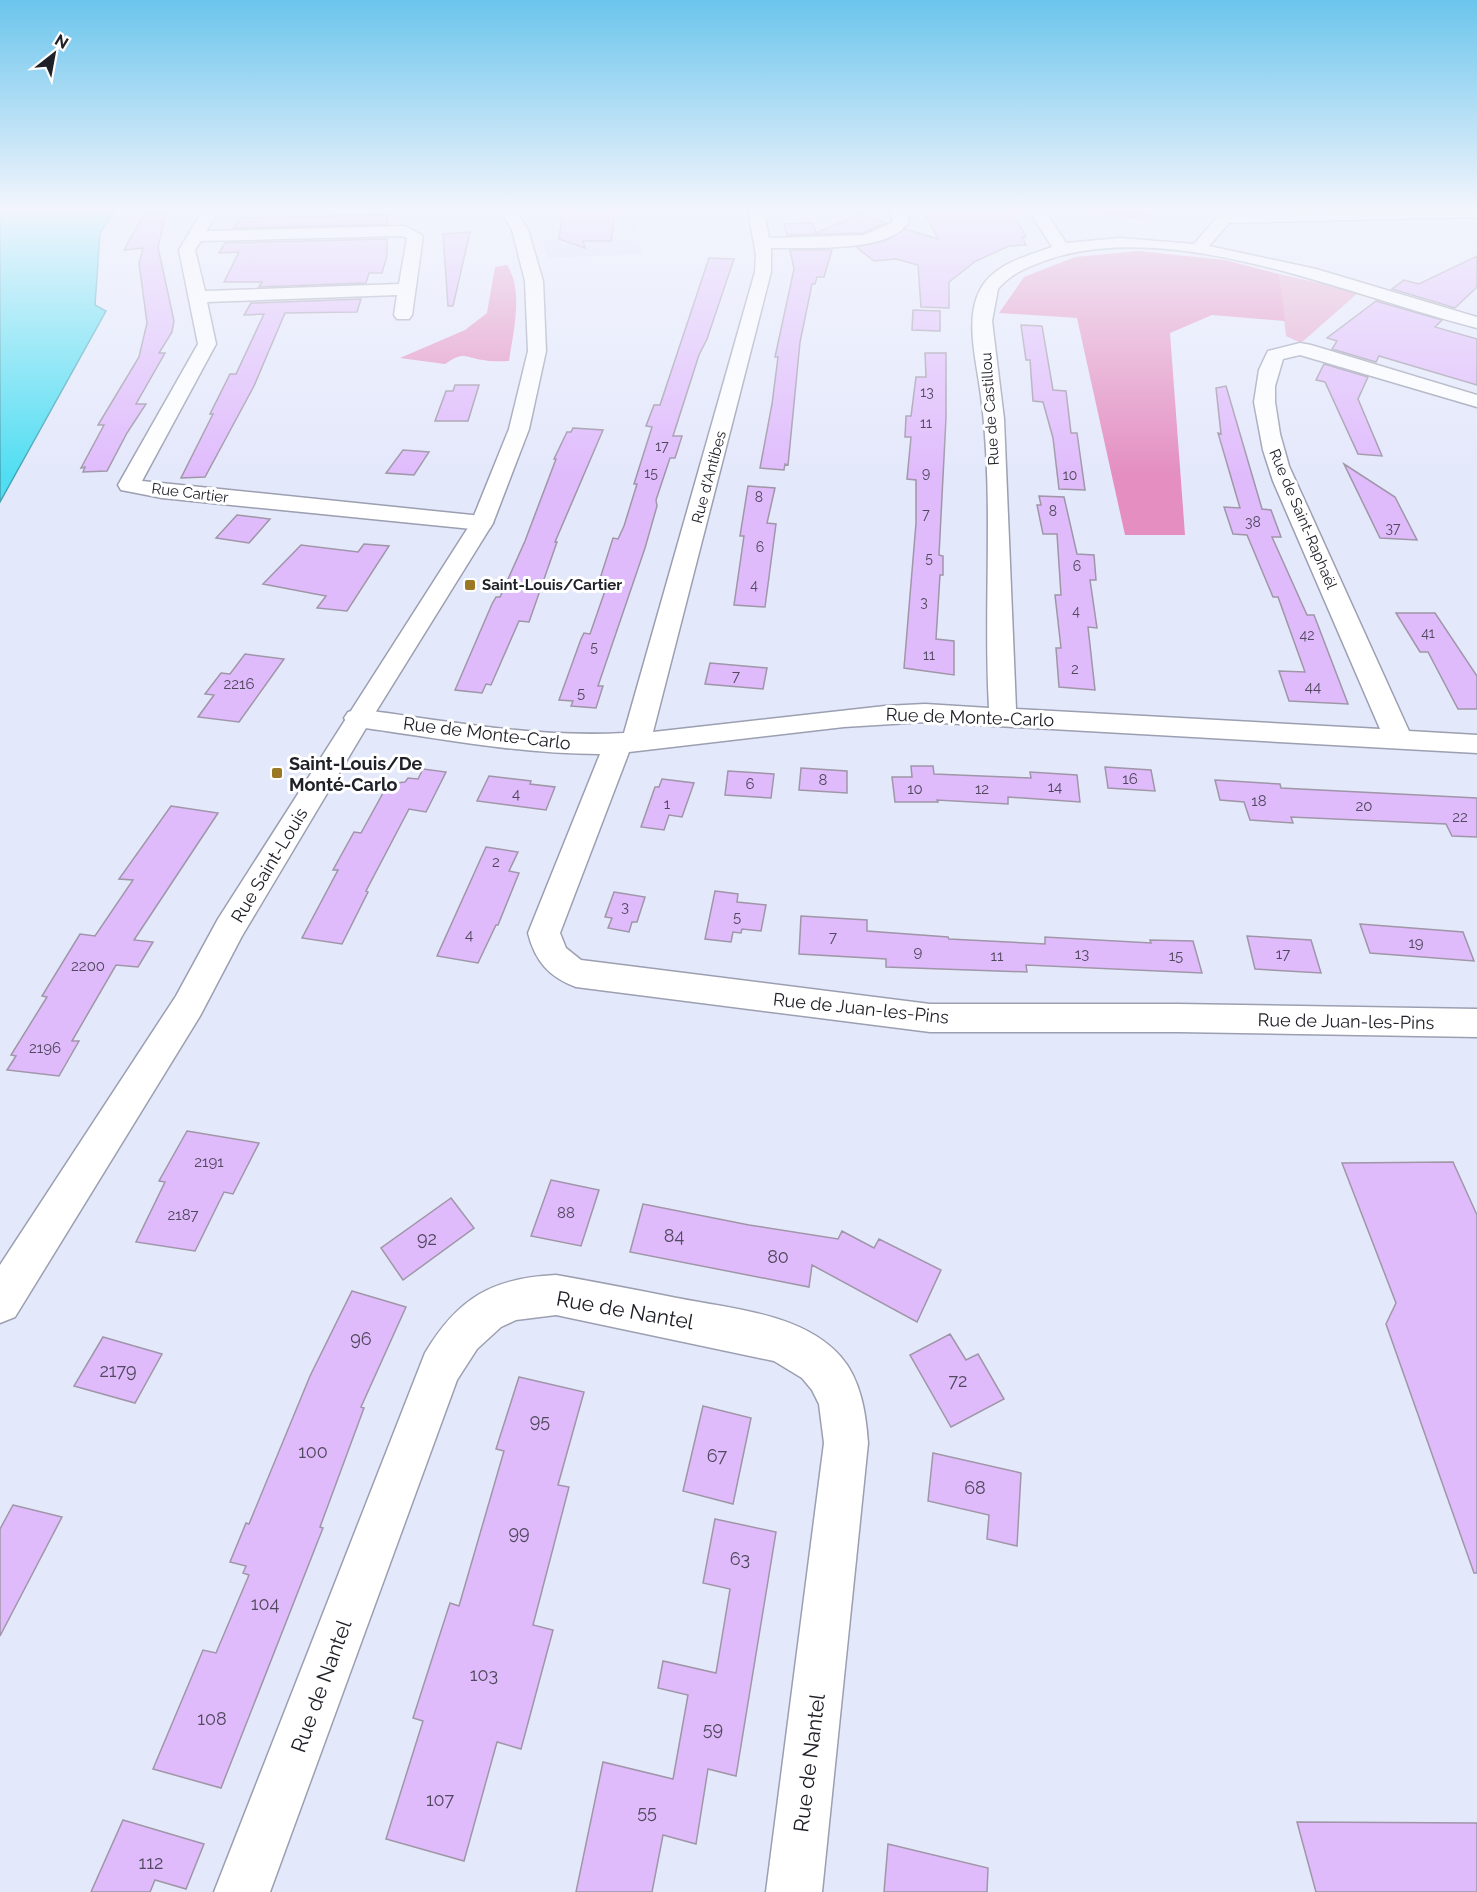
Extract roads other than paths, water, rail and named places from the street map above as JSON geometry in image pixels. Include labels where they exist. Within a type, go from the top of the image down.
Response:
[{"type":"street","name":"Rue Cartier","points":[[198,298],[207,344],[129,485],[162,491],[482,523]]},
{"type":"street","points":[[403,315],[405,298]]},
{"type":"street","name":"Rue Saint-Louis","points":[[0,1302],[188,1006],[230,928],[358,718],[482,523],[519,429],[537,351],[535,298]]},
{"type":"street","name":"Rue d'Antibes","points":[[627,743],[755,298]]},
{"type":"street","name":"Rue de Castillou","points":[[985,298],[982,309],[994,418],[1004,717]]},
{"type":"street","name":"Rue de Castillou","points":[[1392,298],[1469,321]]},
{"type":"street","points":[[1469,321],[1477,304]]},
{"type":"street","name":"Rue de Saint-Raphaël","points":[[1398,738],[1284,481],[1272,446],[1264,398],[1264,381],[1275,355],[1300,349],[1425,383],[1477,401]]},
{"type":"street","name":"Rue de Monte-Carlo","points":[[358,718],[551,743],[627,743],[874,714],[1004,717],[1477,744]]},
{"type":"street","name":"Rue de Juan-les-Pins","points":[[627,743],[544,933],[553,959],[562,967],[576,973],[930,1018],[1178,1018],[1477,1023]]},
{"type":"street","name":"Rue de Nantel","points":[[242,1892],[440,1368],[454,1341],[469,1323],[486,1310],[514,1299],[556,1295],[767,1337],[788,1344],[809,1357],[827,1373],[839,1391],[845,1413],[846,1443],[794,1892]]},
{"type":"water","points":[[0,298],[95,298],[95,305],[106,311],[0,502]]},
{"type":"place","name":"Saint-Louis/Cartier","points":[[470,585]]},
{"type":"place","name":"Saint-Louis/De Monté-Carlo","points":[[277,773]]}]
